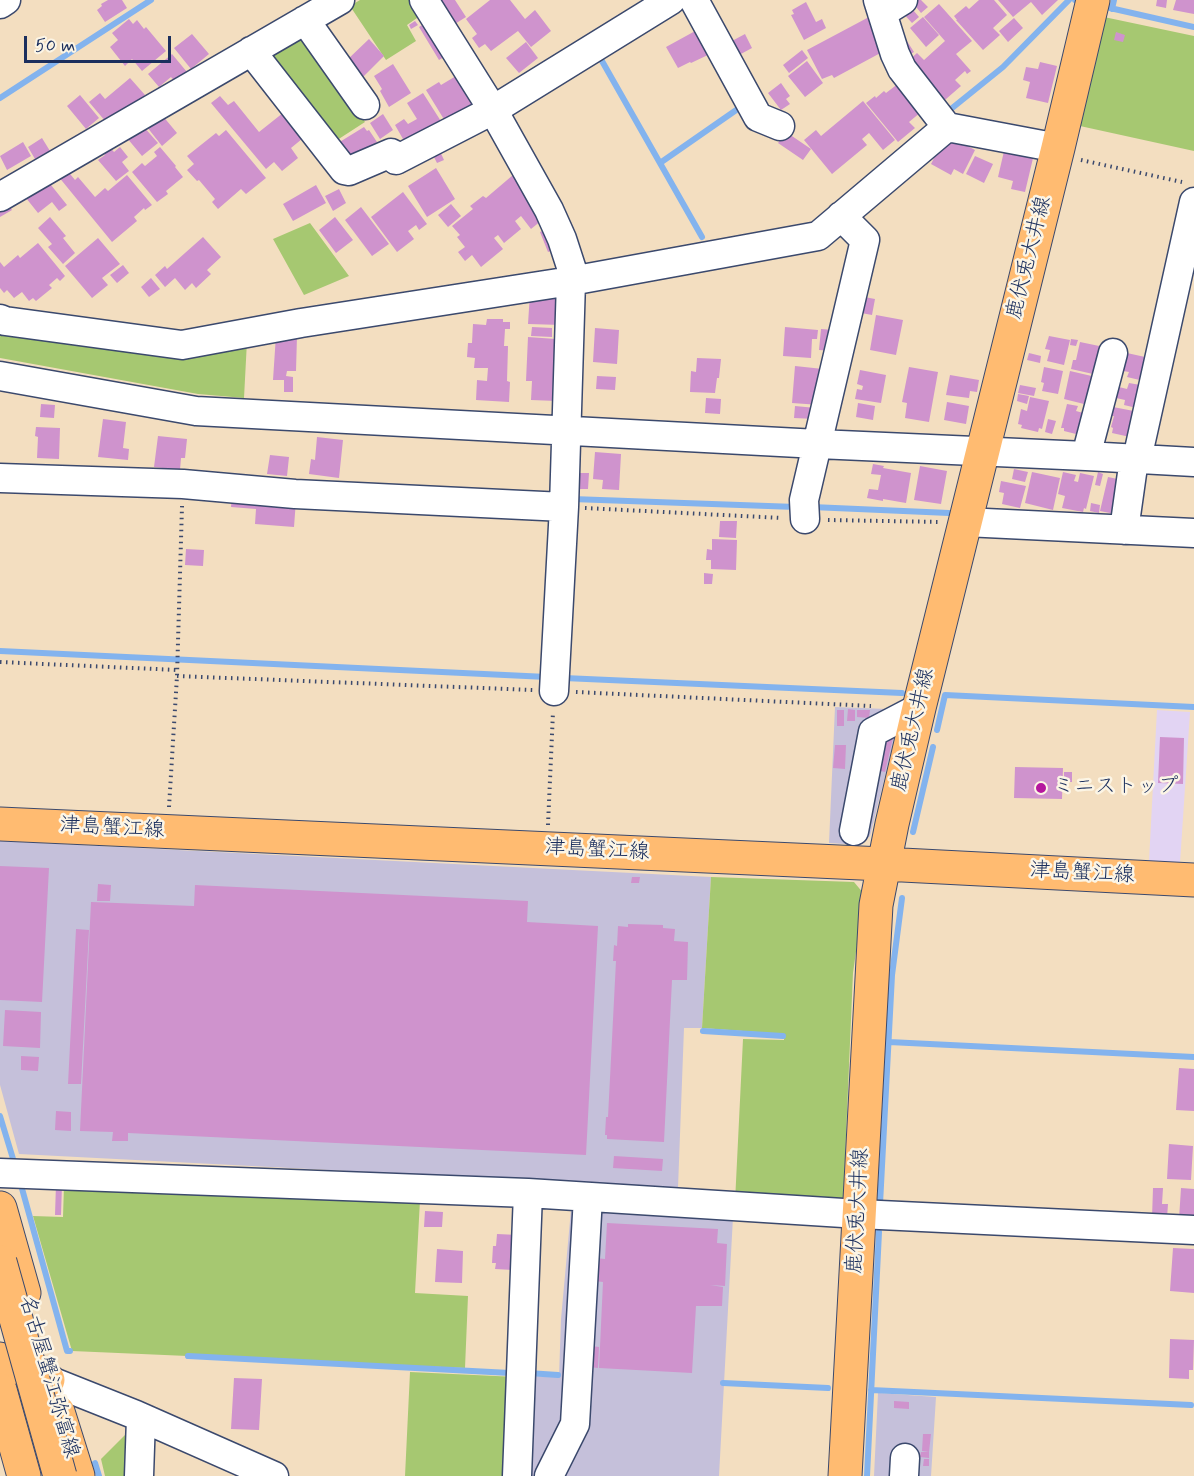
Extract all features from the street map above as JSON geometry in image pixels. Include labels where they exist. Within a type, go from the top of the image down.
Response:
[{"type":"main road","name":"鹿伏兎大井線","points":[[845,1476],[876,905],[883,864],[919,708],[1093,0]]},
{"type":"main road","name":"津島蟹江線","points":[[0,824],[1194,880]]},
{"type":"main road","name":"名古屋蟹江弥富線","points":[[0,1208],[48,1380],[78,1476]]},
{"type":"main road","points":[[0,1262],[60,1476]]},
{"type":"main road","points":[[0,1359],[48,1380]]},
{"type":"main road","points":[[0,1390],[24,1476]]},
{"type":"street","points":[[0,4],[6,0]]},
{"type":"street","points":[[0,197],[340,0]]},
{"type":"street","points":[[424,0],[493,110],[549,210],[562,239],[572,274],[555,683]]},
{"type":"street","points":[[251,51],[344,170],[349,171],[391,153],[396,160],[493,110],[671,0]]},
{"type":"street","points":[[694,0],[758,117],[780,126]]},
{"type":"street","points":[[888,4],[895,54],[902,69],[942,120],[1058,148]]},
{"type":"street","points":[[305,20],[365,105]]},
{"type":"street","points":[[0,320],[182,345],[572,274],[818,236],[942,120]]},
{"type":"street","points":[[1125,523],[1136,459],[1192,202]]},
{"type":"street","points":[[805,510],[865,240],[841,216]]},
{"type":"street","points":[[1086,456],[1113,353]]},
{"type":"street","points":[[0,376],[196,411],[1194,462]]},
{"type":"street","points":[[0,478],[183,484],[295,494],[564,497]]},
{"type":"street","points":[[965,522],[1125,523],[1194,533]]},
{"type":"street","points":[[854,831],[873,732],[919,708]]},
{"type":"street","points":[[0,1173],[528,1193],[859,1214],[1194,1230]]},
{"type":"street","points":[[518,1476],[528,1193]]},
{"type":"street","points":[[549,1476],[574,1424],[588,1197]]},
{"type":"street","points":[[48,1380],[274,1476]]},
{"type":"street","points":[[139,1476],[141,1418]]},
{"type":"path","points":[[1058,148],[1071,158],[1192,202]]},
{"type":"path","points":[[168,832],[177,670],[183,484]]},
{"type":"path","points":[[564,497],[805,510],[965,522]]},
{"type":"path","points":[[0,662],[177,670]]},
{"type":"path","points":[[547,849],[555,683]]},
{"type":"shaded area","points":[[835,707],[887,709],[897,728],[870,836],[860,845],[829,843]]},
{"type":"shaded area","points":[[1157,710],[1190,712],[1180,863],[1149,861]]},
{"type":"shaded area","points":[[0,841],[711,877],[702,1028],[684,1028],[678,1188],[19,1154],[0,1085]]},
{"type":"shaded area","points":[[571,1210],[733,1217],[719,1476],[526,1476],[531,1376],[559,1377],[561,1319]]},
{"type":"shaded area","points":[[878,1393],[936,1397],[931,1476],[874,1476]]},
{"type":"green space","points":[[360,0],[419,0],[427,11],[407,25],[416,41],[386,60],[350,6]]},
{"type":"green space","points":[[1104,17],[1194,36],[1194,151],[1080,126]]},
{"type":"green space","points":[[307,37],[365,122],[331,144],[265,53]]},
{"type":"green space","points":[[310,223],[349,276],[304,295],[273,239]]},
{"type":"green space","points":[[0,323],[247,341],[244,398],[198,394],[0,358]]},
{"type":"green space","points":[[711,877],[854,882],[864,894],[853,973],[843,1205],[735,1202],[743,1039],[784,1040],[784,1034],[702,1028]]},
{"type":"green space","points":[[64,1185],[420,1200],[415,1293],[468,1296],[465,1368],[72,1351],[33,1216],[63,1217]]},
{"type":"green space","points":[[410,1372],[517,1377],[512,1476],[405,1476]]},
{"type":"green space","points":[[132,1428],[135,1476],[105,1476],[101,1459]]},
{"type":"building","points":[[108,0],[122,0],[127,8],[105,22],[97,10]]},
{"type":"building","points":[[435,0],[455,0],[466,17],[450,27]]},
{"type":"building","points":[[490,0],[510,0],[525,19],[535,10],[551,31],[531,47],[518,31],[491,51],[485,44],[479,48],[472,38],[477,34],[466,19]]},
{"type":"building","points":[[921,0],[928,7],[921,13],[912,2]]},
{"type":"building","points":[[979,0],[994,0],[1007,15],[993,28],[1000,35],[983,50],[954,16],[966,6],[969,9]]},
{"type":"building","points":[[998,0],[1058,0],[1042,15],[1031,2],[1013,17]]},
{"type":"building","points":[[1157,0],[1167,0],[1166,8],[1156,6]]},
{"type":"building","points":[[1176,0],[1194,0],[1194,14],[1173,10]]},
{"type":"building","points":[[806,2],[816,22],[822,19],[826,28],[804,40],[791,15],[794,14],[792,10]]},
{"type":"building","points":[[908,4],[919,17],[912,23],[901,11]]},
{"type":"building","points":[[939,4],[972,41],[956,54],[971,71],[967,74],[965,71],[955,80],[961,86],[938,106],[906,63],[917,53],[924,60],[945,41],[924,17]]},
{"type":"building","points":[[869,17],[886,50],[834,78],[832,75],[822,79],[807,50]]},
{"type":"building","points":[[923,17],[939,35],[926,47],[910,28]]},
{"type":"building","points":[[1014,18],[1023,28],[1008,42],[999,31]]},
{"type":"building","points":[[129,19],[133,24],[137,20],[144,29],[146,27],[166,51],[142,71],[132,59],[125,66],[110,47],[118,40],[112,33]]},
{"type":"building","points":[[432,19],[452,52],[439,60],[419,27]]},
{"type":"building","points":[[415,21],[418,25],[411,29],[409,25]]},
{"type":"building","points":[[697,30],[710,54],[678,68],[666,47]]},
{"type":"building","points":[[1116,32],[1125,35],[1123,42],[1114,40]]},
{"type":"building","points":[[192,34],[209,54],[191,69],[174,48]]},
{"type":"building","points":[[745,34],[752,48],[739,55],[732,41]]},
{"type":"building","points":[[905,38],[914,52],[905,57],[897,42]]},
{"type":"building","points":[[369,39],[384,56],[362,78],[346,61]]},
{"type":"building","points":[[526,42],[538,58],[519,73],[506,58]]},
{"type":"building","points":[[802,50],[808,58],[789,73],[783,65]]},
{"type":"building","points":[[172,54],[187,72],[175,82],[171,77],[159,87],[148,74]]},
{"type":"building","points":[[807,61],[823,83],[805,97],[788,76]]},
{"type":"building","points":[[1040,62],[1057,66],[1048,103],[1026,98],[1030,82],[1023,80],[1026,67],[1038,69]]},
{"type":"building","points":[[393,64],[411,93],[389,107],[374,76]]},
{"type":"building","points":[[456,76],[476,108],[445,121],[426,90],[439,82],[441,85]]},
{"type":"building","points":[[130,78],[145,95],[124,112],[122,109],[106,122],[89,102],[100,93],[105,99]]},
{"type":"building","points":[[903,80],[921,112],[909,122],[915,128],[898,142],[866,103],[884,91],[886,93]]},
{"type":"building","points":[[781,83],[790,96],[786,99],[790,104],[781,110],[768,93]]},
{"type":"building","points":[[423,93],[444,126],[407,146],[395,125],[404,119],[408,124],[417,119],[407,103]]},
{"type":"building","points":[[80,95],[99,118],[86,129],[67,106]]},
{"type":"building","points":[[220,96],[228,105],[234,101],[259,132],[288,109],[308,134],[291,148],[298,158],[282,171],[274,162],[266,169],[211,103]]},
{"type":"building","points":[[863,101],[895,140],[883,150],[869,133],[862,139],[867,145],[832,174],[804,140],[816,130],[821,136]]},
{"type":"building","points":[[383,114],[393,130],[380,139],[370,123]]},
{"type":"building","points":[[162,115],[177,133],[162,146],[147,127]]},
{"type":"building","points":[[143,126],[158,143],[142,156],[127,138]]},
{"type":"building","points":[[364,127],[367,131],[369,130],[377,142],[348,160],[338,143]]},
{"type":"building","points":[[226,130],[266,178],[246,194],[241,189],[218,209],[212,202],[215,199],[187,170],[194,164],[187,156],[216,133],[219,136]]},
{"type":"building","points":[[786,132],[811,149],[803,160],[778,143]]},
{"type":"building","points":[[946,135],[975,150],[963,174],[954,169],[951,175],[931,164]]},
{"type":"building","points":[[42,138],[50,151],[35,159],[28,147]]},
{"type":"building","points":[[23,142],[31,156],[7,170],[0,156]]},
{"type":"building","points":[[107,144],[114,152],[120,147],[128,157],[122,162],[129,171],[116,181],[98,160],[105,155],[101,150]]},
{"type":"building","points":[[160,147],[183,177],[166,191],[168,194],[157,202],[132,172],[142,163],[145,166],[157,156],[154,152]]},
{"type":"building","points":[[438,147],[444,160],[437,163],[431,151]]},
{"type":"building","points":[[1005,147],[1034,154],[1025,192],[1011,189],[1013,181],[998,177]]},
{"type":"building","points":[[975,156],[993,164],[984,183],[966,174]]},
{"type":"building","points":[[436,168],[455,199],[427,217],[408,186]]},
{"type":"building","points":[[66,169],[75,180],[78,177],[95,197],[105,188],[108,191],[127,175],[152,205],[145,210],[144,208],[134,217],[137,221],[112,242],[58,176]]},
{"type":"building","points":[[513,175],[547,216],[531,229],[521,216],[515,221],[521,229],[504,243],[498,235],[494,238],[503,249],[481,267],[472,255],[465,261],[458,252],[465,247],[457,237],[460,235],[452,226],[473,209],[470,206],[483,196],[486,198]]},
{"type":"building","points":[[47,180],[67,205],[59,211],[52,202],[38,213],[26,198]]},
{"type":"building","points":[[316,185],[326,203],[293,221],[283,204]]},
{"type":"building","points":[[339,189],[346,203],[333,211],[325,196]]},
{"type":"building","points":[[403,192],[427,224],[419,230],[416,225],[408,231],[414,239],[397,252],[371,217]]},
{"type":"building","points":[[7,202],[12,210],[0,217],[0,206]]},
{"type":"building","points":[[451,204],[461,216],[448,227],[438,215]]},
{"type":"building","points":[[361,207],[389,244],[372,256],[345,220]]},
{"type":"building","points":[[50,217],[66,236],[63,238],[75,253],[63,264],[48,247],[52,244],[38,228]]},
{"type":"building","points":[[335,217],[353,240],[336,253],[319,230]]},
{"type":"building","points":[[550,228],[558,248],[548,252],[540,232]]},
{"type":"building","points":[[203,237],[221,257],[207,270],[211,274],[196,288],[192,283],[185,290],[175,278],[165,287],[155,275],[165,266],[167,269]]},
{"type":"building","points":[[98,238],[120,264],[102,278],[108,285],[92,298],[65,266]]},
{"type":"building","points":[[38,243],[65,276],[60,281],[57,278],[49,285],[52,288],[36,301],[33,298],[29,301],[22,292],[14,298],[7,290],[4,293],[0,288],[0,262],[4,267],[18,255],[20,258]]},
{"type":"building","points":[[123,265],[129,273],[117,283],[110,275]]},
{"type":"building","points":[[151,278],[160,289],[149,297],[141,287]]},
{"type":"building","points":[[530,293],[563,295],[562,325],[528,324]]},
{"type":"building","points":[[859,296],[875,299],[872,315],[856,312]]},
{"type":"building","points":[[876,315],[903,320],[896,355],[870,350]]},
{"type":"building","points":[[487,319],[503,319],[503,322],[510,322],[510,329],[505,329],[504,346],[508,346],[509,402],[476,400],[477,380],[487,381],[488,368],[474,368],[475,358],[467,357],[468,343],[472,343],[473,324],[486,325]]},
{"type":"building","points":[[532,327],[552,328],[552,337],[531,336]]},
{"type":"building","points":[[785,327],[818,330],[817,339],[812,339],[811,358],[783,356]]},
{"type":"building","points":[[595,328],[619,330],[617,364],[593,362]]},
{"type":"building","points":[[821,329],[834,330],[832,351],[819,350]]},
{"type":"building","points":[[276,335],[297,336],[296,371],[287,371],[286,376],[293,377],[293,392],[284,392],[284,380],[273,380]]},
{"type":"building","points":[[1049,336],[1070,340],[1064,365],[1047,361],[1050,350],[1045,349]]},
{"type":"building","points":[[528,337],[556,339],[557,401],[531,400],[532,381],[526,381]]},
{"type":"building","points":[[1071,339],[1078,340],[1076,346],[1070,345]]},
{"type":"building","points":[[1080,342],[1104,347],[1093,374],[1071,369],[1073,360],[1076,360]]},
{"type":"building","points":[[1029,353],[1041,356],[1040,363],[1027,360]]},
{"type":"building","points":[[1127,353],[1154,359],[1148,382],[1127,377],[1129,372],[1123,371]]},
{"type":"building","points":[[697,358],[721,359],[715,393],[690,392],[691,371],[696,372]]},
{"type":"building","points":[[795,366],[823,369],[820,405],[792,403]]},
{"type":"building","points":[[909,367],[938,372],[929,422],[905,418],[907,403],[902,402]]},
{"type":"building","points":[[1044,367],[1063,371],[1058,394],[1042,391]]},
{"type":"building","points":[[860,370],[886,375],[881,403],[855,399],[857,389],[862,390],[863,386],[857,384]]},
{"type":"building","points":[[1070,371],[1096,377],[1084,404],[1064,399]]},
{"type":"building","points":[[950,375],[979,380],[977,392],[970,391],[969,398],[946,395]]},
{"type":"building","points":[[597,376],[616,377],[615,390],[596,389]]},
{"type":"building","points":[[1129,383],[1146,386],[1141,409],[1124,405],[1125,400],[1116,398],[1119,387],[1127,389]]},
{"type":"building","points":[[1020,385],[1036,388],[1034,396],[1018,393]]},
{"type":"building","points":[[1018,394],[1029,396],[1027,404],[1017,401]]},
{"type":"building","points":[[1030,397],[1049,401],[1042,429],[1039,428],[1038,432],[1021,428],[1022,425],[1018,424],[1021,409],[1027,411]]},
{"type":"building","points":[[706,398],[721,399],[720,414],[705,413]]},
{"type":"building","points":[[947,402],[969,406],[966,424],[944,420]]},
{"type":"building","points":[[858,403],[875,406],[873,420],[856,417]]},
{"type":"building","points":[[41,404],[55,405],[54,418],[40,417]]},
{"type":"building","points":[[1067,404],[1078,406],[1076,411],[1087,414],[1084,428],[1078,427],[1076,434],[1061,428]]},
{"type":"building","points":[[795,406],[816,408],[815,419],[794,418]]},
{"type":"building","points":[[1113,407],[1139,412],[1130,437],[1112,433]]},
{"type":"building","points":[[103,419],[126,422],[123,448],[129,449],[128,460],[98,457]]},
{"type":"building","points":[[1048,419],[1056,421],[1052,434],[1045,432]]},
{"type":"building","points":[[36,427],[60,428],[59,459],[37,458]]},
{"type":"building","points":[[158,436],[187,439],[185,458],[181,458],[180,470],[154,467]]},
{"type":"building","points":[[317,437],[343,440],[339,478],[309,474],[311,459],[315,460]]},
{"type":"building","points":[[595,452],[621,454],[619,490],[602,489],[603,480],[593,479]]},
{"type":"building","points":[[270,455],[289,457],[287,476],[267,474]]},
{"type":"building","points":[[873,464],[911,473],[906,503],[867,498],[869,489],[878,490],[881,475],[871,474]]},
{"type":"building","points":[[920,466],[947,471],[941,504],[914,500]]},
{"type":"building","points":[[1014,469],[1028,472],[1025,482],[1012,479]]},
{"type":"building","points":[[1032,472],[1060,478],[1053,510],[1025,503]]},
{"type":"building","points":[[1063,472],[1076,475],[1074,481],[1078,482],[1080,473],[1094,476],[1086,509],[1084,508],[1083,512],[1062,508],[1065,496],[1058,494]]},
{"type":"building","points":[[1098,472],[1103,474],[1100,486],[1095,485]]},
{"type":"building","points":[[575,473],[589,473],[588,489],[574,489]]},
{"type":"building","points":[[1108,477],[1127,481],[1120,515],[1100,511]]},
{"type":"building","points":[[1001,481],[1026,486],[1020,508],[1002,504],[1004,493],[999,492]]},
{"type":"building","points":[[232,496],[296,500],[294,527],[255,524],[256,509],[231,507]]},
{"type":"building","points":[[1091,503],[1100,505],[1099,513],[1090,511]]},
{"type":"building","points":[[720,521],[737,521],[736,538],[719,537]]},
{"type":"building","points":[[712,539],[737,540],[736,570],[711,569],[711,560],[706,560],[707,549],[712,550]]},
{"type":"building","points":[[186,549],[204,550],[203,566],[185,565]]},
{"type":"building","points":[[704,573],[713,574],[712,584],[704,584]]},
{"type":"building","points":[[848,709],[855,710],[855,721],[847,721]]},
{"type":"building","points":[[837,710],[844,710],[844,726],[837,726]]},
{"type":"building","points":[[857,710],[870,710],[869,718],[857,717]]},
{"type":"building","points":[[886,732],[894,734],[885,772],[877,770]]},
{"type":"building","points":[[1160,737],[1184,738],[1183,784],[1158,783]]},
{"type":"building","points":[[835,745],[846,745],[845,769],[833,768]]},
{"type":"building","points":[[1015,767],[1063,768],[1062,799],[1014,798]]},
{"type":"building","points":[[1064,772],[1072,772],[1072,782],[1064,782]]},
{"type":"building","points":[[0,866],[49,868],[42,1002],[0,1000]]},
{"type":"building","points":[[632,877],[640,877],[639,883],[631,883]]},
{"type":"building","points":[[98,884],[111,885],[110,901],[97,901]]},
{"type":"building","points":[[195,885],[528,901],[527,922],[598,926],[586,1155],[128,1133],[128,1141],[112,1141],[113,1132],[80,1131],[91,902],[194,906]]},
{"type":"building","points":[[628,924],[663,925],[663,928],[675,929],[674,941],[688,942],[687,980],[672,980],[664,1142],[607,1139],[605,1135],[606,1117],[608,1117],[616,961],[613,961],[614,945],[617,946],[618,926],[628,927]]},
{"type":"building","points":[[76,929],[89,930],[81,1084],[68,1084]]},
{"type":"building","points":[[5,1010],[41,1012],[40,1048],[3,1046]]},
{"type":"building","points":[[21,1056],[39,1057],[38,1071],[21,1070]]},
{"type":"building","points":[[1179,1068],[1194,1069],[1194,1111],[1176,1110]]},
{"type":"building","points":[[56,1111],[71,1112],[71,1131],[55,1130]]},
{"type":"building","points":[[1169,1144],[1193,1146],[1191,1180],[1167,1179]]},
{"type":"building","points":[[614,1156],[663,1159],[662,1171],[613,1168]]},
{"type":"building","points":[[56,1184],[62,1185],[61,1215],[55,1215]]},
{"type":"building","points":[[1153,1188],[1163,1188],[1162,1204],[1168,1204],[1167,1218],[1152,1218]]},
{"type":"building","points":[[1181,1188],[1194,1189],[1194,1220],[1179,1219]]},
{"type":"building","points":[[425,1211],[443,1212],[442,1227],[424,1227]]},
{"type":"building","points":[[607,1223],[718,1229],[717,1243],[727,1244],[725,1286],[710,1285],[723,1287],[722,1306],[696,1306],[692,1373],[599,1368],[603,1282],[594,1281],[595,1258],[605,1259]]},
{"type":"building","points":[[497,1234],[518,1235],[513,1270],[495,1269],[496,1263],[492,1263],[493,1246],[496,1246]]},
{"type":"building","points":[[1173,1248],[1194,1249],[1194,1293],[1170,1291]]},
{"type":"building","points":[[437,1249],[463,1251],[462,1283],[435,1282]]},
{"type":"building","points":[[1170,1339],[1194,1340],[1193,1370],[1189,1370],[1189,1379],[1169,1378]]},
{"type":"building","points":[[591,1346],[599,1347],[598,1368],[590,1367]]},
{"type":"building","points":[[234,1378],[262,1379],[259,1430],[231,1429]]},
{"type":"building","points":[[894,1401],[909,1402],[909,1409],[894,1408]]},
{"type":"building","points":[[923,1434],[931,1434],[929,1452],[922,1451]]},
{"type":"building","points":[[921,1452],[929,1452],[929,1458],[920,1457]]},
{"type":"building","points":[[924,1459],[929,1459],[929,1466],[923,1466]]},
{"type":"waterway","points":[[0,98],[151,0]]},
{"type":"waterway","points":[[946,113],[1003,67],[1069,0]]},
{"type":"waterway","points":[[1112,9],[1114,0]]},
{"type":"waterway","points":[[1110,8],[1194,27]]},
{"type":"waterway","points":[[598,54],[702,237]]},
{"type":"waterway","points":[[660,163],[742,106]]},
{"type":"waterway","points":[[572,499],[796,507]]},
{"type":"waterway","points":[[812,507],[949,513]]},
{"type":"waterway","points":[[0,651],[547,677]]},
{"type":"waterway","points":[[564,678],[902,693]]},
{"type":"waterway","points":[[937,730],[945,695],[1194,707]]},
{"type":"waterway","points":[[913,832],[933,747]]},
{"type":"waterway","points":[[880,1204],[892,975],[902,898]]},
{"type":"waterway","points":[[703,1031],[783,1036]]},
{"type":"waterway","points":[[889,1042],[1194,1057]]},
{"type":"waterway","points":[[0,1116],[14,1162]]},
{"type":"waterway","points":[[21,1185],[67,1351],[70,1351]]},
{"type":"waterway","points":[[867,1476],[879,1232]]},
{"type":"waterway","points":[[188,1356],[510,1373]]},
{"type":"waterway","points":[[528,1373],[558,1375]]},
{"type":"waterway","points":[[723,1383],[828,1388]]},
{"type":"waterway","points":[[871,1390],[1191,1405]]},
{"type":"waterway","points":[[95,1463],[99,1476]]},
{"type":"place","name":"ミニストップ","points":[[1041,788]]}]
